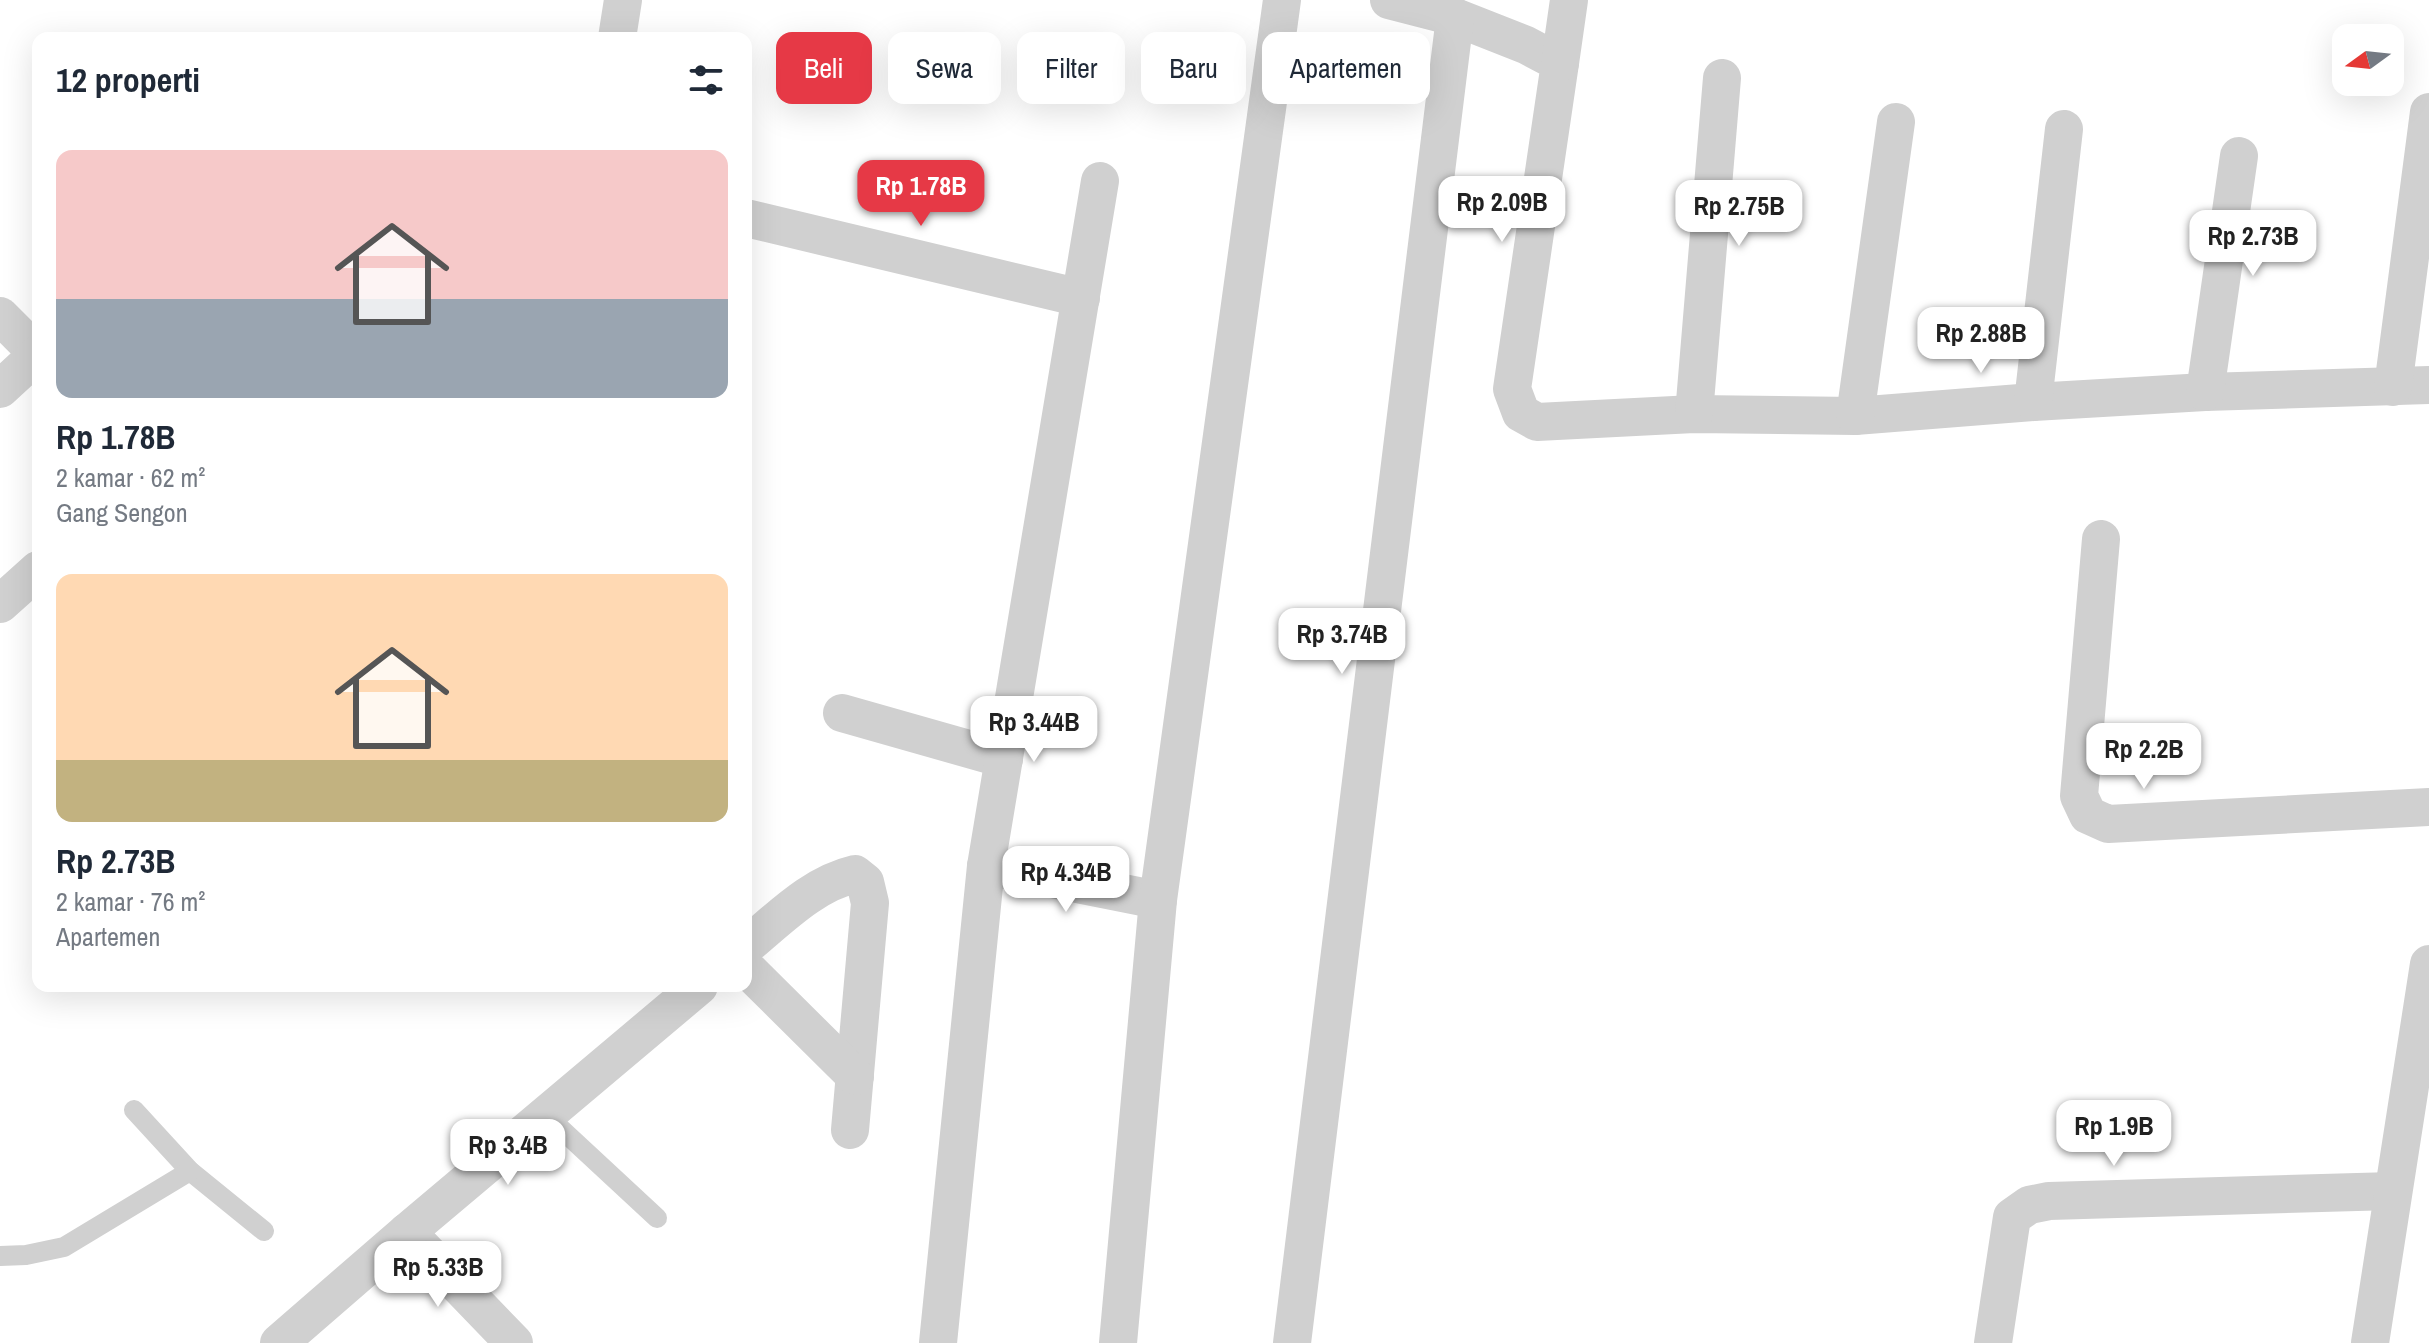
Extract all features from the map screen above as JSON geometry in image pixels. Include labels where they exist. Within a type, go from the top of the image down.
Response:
[{"type":"street","points":[[618,32],[623,0]]},
{"type":"street","points":[[1118,1343],[1158,900],[1282,0]]},
{"type":"street","points":[[1389,0],[1455,17],[1526,45],[1560,63]]},
{"type":"street","points":[[1569,0],[1512,389],[1521,413],[1537,422],[1694,414],[1855,416],[2205,392],[2411,386],[2429,112]]},
{"type":"street","points":[[1292,1343],[1455,17]]},
{"type":"street","points":[[1694,414],[1722,78]]},
{"type":"street","points":[[1855,416],[1896,122]]},
{"type":"street","points":[[2033,402],[2064,129]]},
{"type":"street","points":[[2205,392],[2239,156]]},
{"type":"street","points":[[938,1343],[986,866],[1100,181]]},
{"type":"street","points":[[752,219],[1081,298]]},
{"type":"street","points":[[0,316],[32,348]]},
{"type":"street","points":[[0,389],[32,360]]},
{"type":"street","points":[[2101,539],[2079,796],[2088,815],[2108,824],[2429,807]]},
{"type":"street","points":[[0,604],[32,575]]},
{"type":"street","points":[[842,713],[1004,759]]},
{"type":"street","points":[[986,866],[1158,900]]},
{"type":"street","points":[[752,941],[808,895],[838,878],[855,874],[865,882],[870,903],[850,1130]]},
{"type":"street","points":[[2370,1343],[2429,964]]},
{"type":"street","points":[[752,974],[855,1076]]},
{"type":"street","points":[[279,1343],[692,992]]},
{"type":"street","points":[[1993,1343],[2012,1217],[2029,1205],[2065,1200],[2393,1191]]},
{"type":"street","points":[[407,1232],[514,1343]]},
{"type":"lane","points":[[134,1110],[190,1171],[264,1231]]},
{"type":"lane","points":[[546,1115],[657,1218]]},
{"type":"lane","points":[[0,1256],[26,1255],[64,1247],[190,1171]]}]
